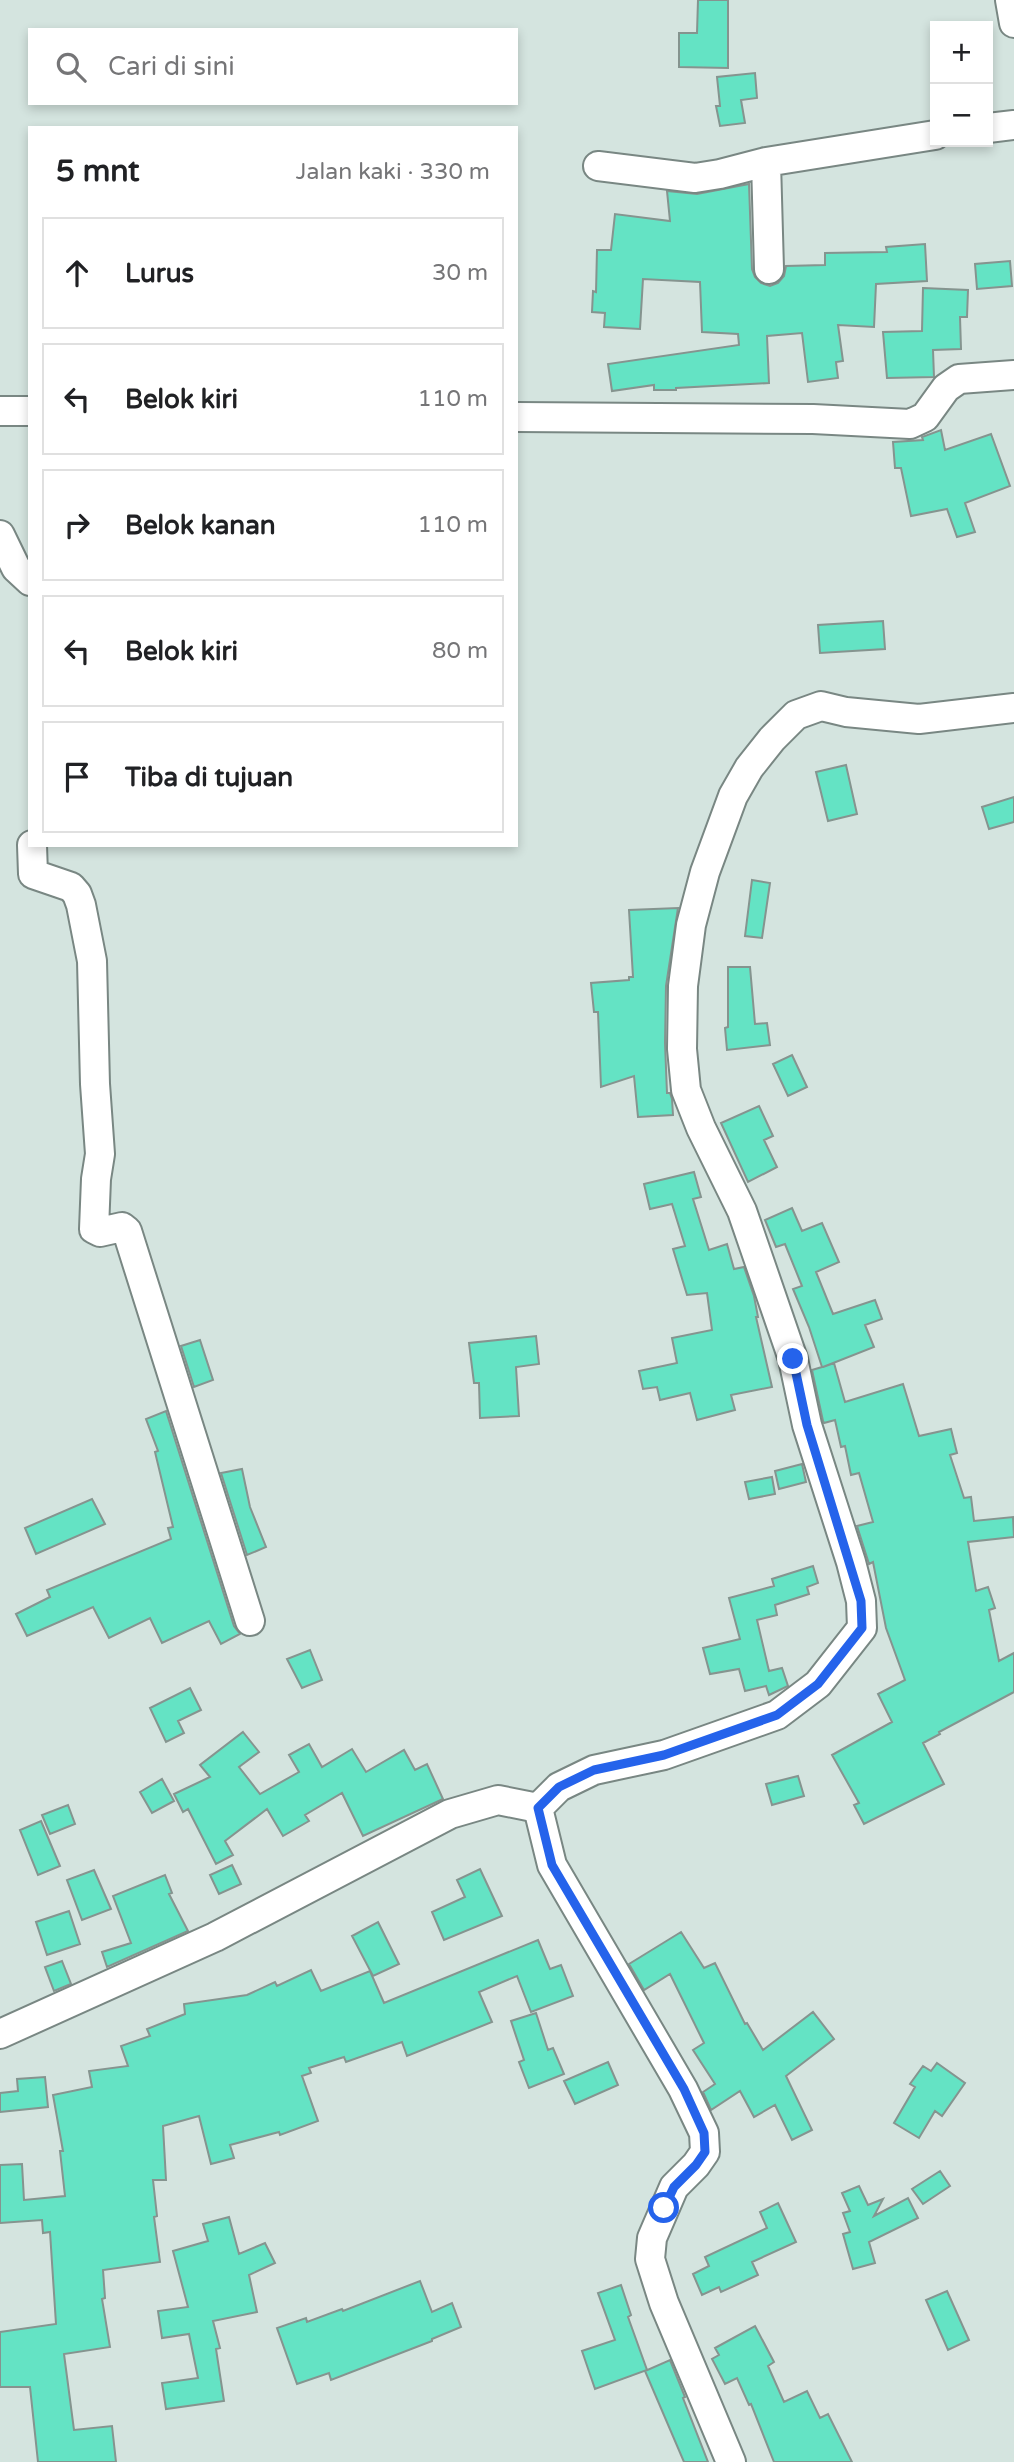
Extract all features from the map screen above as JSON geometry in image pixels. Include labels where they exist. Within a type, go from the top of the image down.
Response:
[{"type":"street","points":[[1010,0],[1014,23]]},
{"type":"street","points":[[993,127],[1014,125]]},
{"type":"street","points":[[598,166],[695,178],[766,162],[930,136]]},
{"type":"street","points":[[766,162],[769,269]]},
{"type":"street","points":[[518,418],[813,419],[910,424],[925,417],[946,388],[959,379],[1014,375]]},
{"type":"street","points":[[0,411],[28,411]]},
{"type":"street","points":[[0,535],[16,568],[28,579]]},
{"type":"street","points":[[538,1808],[559,1787],[594,1770],[664,1755],[777,1715],[818,1684],[862,1628],[861,1601],[807,1425],[793,1359],[742,1211],[701,1128],[686,1090],[682,1049],[683,986],[691,925],[705,872],[733,796],[749,768],[772,738],[796,715],[821,706],[846,712],[919,719],[1014,708]]},
{"type":"street","points":[[33,847],[33,874],[67,886],[77,894],[91,954],[100,1154],[94,1228],[100,1232],[122,1227],[127,1231],[250,1620]]},
{"type":"street","points":[[0,2034],[215,1937],[450,1814],[499,1800],[538,1808]]},
{"type":"street","points":[[538,1808],[552,1865],[684,2089],[704,2133],[705,2152],[674,2187],[652,2238],[650,2259],[663,2303],[731,2462]]},
{"type":"building","points":[[698,0],[728,0],[728,68],[679,67],[679,33],[697,33]]},
{"type":"building","points":[[755,73],[757,98],[741,100],[745,123],[720,126],[716,106],[720,106],[717,77]]},
{"type":"building","points":[[749,184],[752,269],[761,283],[770,286],[778,283],[784,276],[786,266],[825,265],[825,253],[887,252],[886,247],[925,244],[927,281],[876,284],[874,327],[838,325],[843,361],[836,362],[838,378],[808,382],[802,333],[767,336],[769,383],[676,390],[654,390],[654,385],[612,391],[608,364],[739,345],[738,334],[702,332],[700,282],[643,279],[640,329],[604,327],[605,313],[592,312],[593,291],[596,292],[597,250],[611,250],[615,214],[670,221],[667,191],[697,194]]},
{"type":"building","points":[[1010,261],[1012,286],[977,289],[975,264]]},
{"type":"building","points":[[923,288],[968,290],[967,317],[960,317],[961,349],[933,350],[934,377],[887,378],[883,332],[922,331]]},
{"type":"building","points":[[941,430],[945,450],[991,434],[1010,486],[965,503],[975,532],[957,537],[947,509],[911,516],[901,468],[895,468],[893,442],[923,440],[922,437]]},
{"type":"building","points":[[883,621],[885,649],[820,653],[818,625]]},
{"type":"building","points":[[846,765],[857,814],[828,821],[816,772]]},
{"type":"building","points":[[1014,797],[1014,822],[989,829],[982,807]]},
{"type":"building","points":[[752,880],[770,883],[762,938],[745,936]]},
{"type":"building","points":[[678,908],[666,986],[667,1093],[670,1093],[672,1099],[673,1115],[638,1117],[634,1076],[601,1087],[598,1012],[594,1012],[591,983],[629,980],[629,977],[633,977],[629,910]]},
{"type":"building","points":[[728,967],[750,967],[755,1024],[767,1023],[770,1045],[727,1050],[725,1028],[728,1027]]},
{"type":"building","points":[[792,1055],[807,1087],[788,1096],[773,1064]]},
{"type":"building","points":[[759,1106],[773,1136],[764,1140],[777,1167],[748,1182],[721,1123]]},
{"type":"building","points":[[694,1172],[701,1197],[693,1199],[709,1250],[727,1244],[734,1269],[744,1267],[754,1296],[756,1317],[772,1387],[731,1395],[735,1410],[697,1420],[690,1393],[660,1400],[657,1387],[643,1389],[639,1371],[677,1363],[672,1338],[712,1330],[707,1293],[687,1295],[673,1249],[685,1246],[672,1204],[650,1209],[644,1184]]},
{"type":"building","points":[[792,1208],[802,1231],[822,1223],[839,1262],[816,1272],[833,1314],[875,1300],[882,1319],[865,1325],[874,1347],[823,1367],[834,1363],[845,1402],[903,1384],[919,1436],[951,1429],[957,1453],[950,1455],[964,1498],[971,1497],[974,1521],[1013,1517],[1014,1537],[968,1542],[976,1591],[988,1587],[995,1608],[989,1610],[999,1661],[1014,1653],[1014,1692],[923,1743],[944,1784],[864,1824],[854,1805],[859,1803],[832,1755],[892,1722],[878,1694],[905,1680],[886,1628],[873,1562],[869,1564],[857,1526],[873,1522],[859,1473],[851,1475],[845,1446],[841,1447],[835,1420],[823,1421],[812,1370],[822,1367],[793,1289],[802,1286],[785,1244],[776,1247],[765,1220]]},
{"type":"building","points":[[536,1336],[539,1364],[516,1367],[519,1416],[480,1418],[479,1383],[474,1383],[469,1343]]},
{"type":"building","points":[[200,1340],[213,1380],[194,1387],[181,1346]]},
{"type":"building","points":[[166,1411],[234,1626],[240,1634],[221,1644],[209,1621],[162,1643],[150,1618],[109,1638],[93,1607],[27,1636],[16,1614],[50,1597],[47,1590],[171,1539],[168,1528],[173,1527],[155,1452],[158,1451],[146,1419]]},
{"type":"building","points":[[802,1464],[806,1482],[779,1489],[775,1471]]},
{"type":"building","points":[[242,1469],[250,1507],[266,1547],[247,1555],[221,1473]]},
{"type":"building","points":[[772,1477],[775,1494],[749,1499],[745,1482]]},
{"type":"building","points":[[92,1499],[105,1524],[36,1554],[25,1528]]},
{"type":"building","points":[[813,1566],[818,1583],[807,1587],[809,1594],[775,1605],[777,1615],[757,1620],[769,1671],[782,1668],[788,1686],[769,1695],[766,1686],[745,1691],[739,1669],[710,1674],[703,1648],[740,1639],[729,1598],[774,1586],[772,1579]]},
{"type":"building","points":[[310,1650],[322,1680],[302,1688],[287,1659]]},
{"type":"building","points":[[190,1688],[201,1710],[178,1721],[184,1733],[166,1742],[150,1708]]},
{"type":"building","points":[[243,1732],[259,1752],[239,1767],[260,1794],[299,1772],[289,1755],[309,1744],[322,1767],[352,1749],[366,1772],[404,1750],[415,1770],[427,1764],[443,1799],[363,1836],[342,1793],[305,1815],[309,1821],[283,1836],[267,1809],[225,1841],[233,1855],[216,1864],[188,1809],[183,1812],[174,1794],[210,1777],[200,1765]]},
{"type":"building","points":[[798,1776],[804,1796],[772,1805],[766,1784]]},
{"type":"building","points":[[162,1779],[174,1801],[152,1813],[140,1792]]},
{"type":"building","points":[[68,1805],[75,1824],[50,1834],[42,1815]]},
{"type":"building","points":[[41,1821],[60,1866],[38,1875],[20,1830]]},
{"type":"building","points":[[232,1865],[241,1884],[219,1894],[210,1875]]},
{"type":"building","points":[[480,1869],[502,1916],[444,1940],[432,1912],[465,1897],[457,1880]]},
{"type":"building","points":[[94,1870],[111,1909],[82,1920],[67,1880]]},
{"type":"building","points":[[165,1875],[172,1893],[169,1894],[188,1931],[107,1967],[102,1952],[131,1943],[113,1896]]},
{"type":"building","points":[[69,1911],[80,1944],[47,1955],[36,1922]]},
{"type":"building","points":[[378,1922],[399,1964],[373,1976],[352,1936]]},
{"type":"building","points":[[681,1932],[704,1968],[715,1963],[745,2024],[747,2023],[763,2050],[813,2012],[834,2039],[786,2076],[812,2130],[792,2140],[775,2105],[754,2117],[740,2091],[711,2110],[703,2092],[715,2084],[693,2050],[704,2043],[670,1974],[644,1990],[629,1964]]},
{"type":"building","points":[[538,1940],[550,1969],[561,1965],[573,1996],[531,2012],[517,1976],[479,1992],[492,2022],[407,2056],[402,2042],[346,2062],[344,2057],[309,2068],[311,2073],[302,2076],[318,2121],[280,2135],[279,2132],[230,2145],[234,2158],[211,2164],[199,2116],[163,2126],[166,2180],[153,2180],[157,2216],[154,2217],[160,2262],[103,2270],[105,2298],[102,2299],[110,2347],[64,2354],[74,2430],[112,2426],[116,2462],[38,2462],[30,2387],[0,2387],[0,2332],[56,2324],[50,2232],[43,2233],[42,2220],[0,2223],[0,2165],[22,2164],[24,2200],[65,2196],[60,2151],[63,2151],[53,2095],[92,2087],[89,2071],[128,2066],[121,2046],[150,2036],[147,2029],[185,2014],[184,2004],[247,1995],[275,1982],[277,1986],[311,1970],[321,1991],[370,1971],[384,2003]]},
{"type":"building","points":[[62,1961],[71,1984],[54,1991],[45,1967]]},
{"type":"building","points":[[536,2013],[548,2050],[553,2048],[564,2074],[529,2088],[519,2062],[524,2060],[511,2021]]},
{"type":"building","points":[[608,2062],[618,2085],[575,2104],[564,2081]]},
{"type":"building","points":[[937,2063],[965,2083],[942,2116],[935,2111],[919,2138],[894,2123],[915,2087],[910,2084],[923,2066],[931,2071]]},
{"type":"building","points":[[45,2077],[48,2107],[0,2112],[0,2093],[18,2091],[17,2079]]},
{"type":"building","points":[[940,2171],[950,2186],[923,2204],[912,2189]]},
{"type":"building","points":[[859,2186],[868,2205],[883,2199],[874,2216],[908,2198],[918,2218],[869,2242],[875,2263],[853,2269],[843,2234],[850,2232],[843,2213],[850,2211],[842,2193]]},
{"type":"building","points":[[778,2203],[796,2242],[752,2262],[758,2275],[721,2292],[719,2287],[702,2295],[693,2274],[709,2266],[705,2257],[767,2228],[760,2212]]},
{"type":"building","points":[[229,2217],[239,2254],[265,2243],[275,2263],[249,2275],[257,2312],[213,2321],[220,2348],[216,2349],[224,2401],[166,2409],[162,2383],[198,2378],[189,2334],[162,2338],[158,2311],[188,2307],[173,2251],[208,2241],[203,2224]]},
{"type":"building","points":[[420,2281],[432,2312],[452,2303],[461,2327],[331,2380],[329,2373],[297,2384],[277,2328],[306,2318],[307,2322],[342,2309],[343,2311]]},
{"type":"building","points":[[621,2285],[631,2315],[628,2317],[647,2370],[595,2389],[582,2351],[615,2340],[598,2293]]},
{"type":"building","points":[[947,2291],[969,2340],[948,2350],[926,2300]]},
{"type":"building","points":[[755,2326],[774,2362],[768,2366],[784,2402],[807,2391],[820,2418],[828,2414],[852,2462],[774,2462],[751,2404],[749,2405],[737,2378],[725,2384],[712,2359],[719,2355],[715,2348]]},
{"type":"building","points":[[670,2360],[708,2462],[684,2462],[645,2371]]},
{"type":"route","points":[[664,2208],[674,2187],[705,2152],[704,2133],[684,2089],[552,1865],[538,1808],[559,1787],[594,1770],[664,1755],[777,1715],[818,1684],[862,1628],[861,1601],[851,1562],[807,1425],[793,1359]]}]
